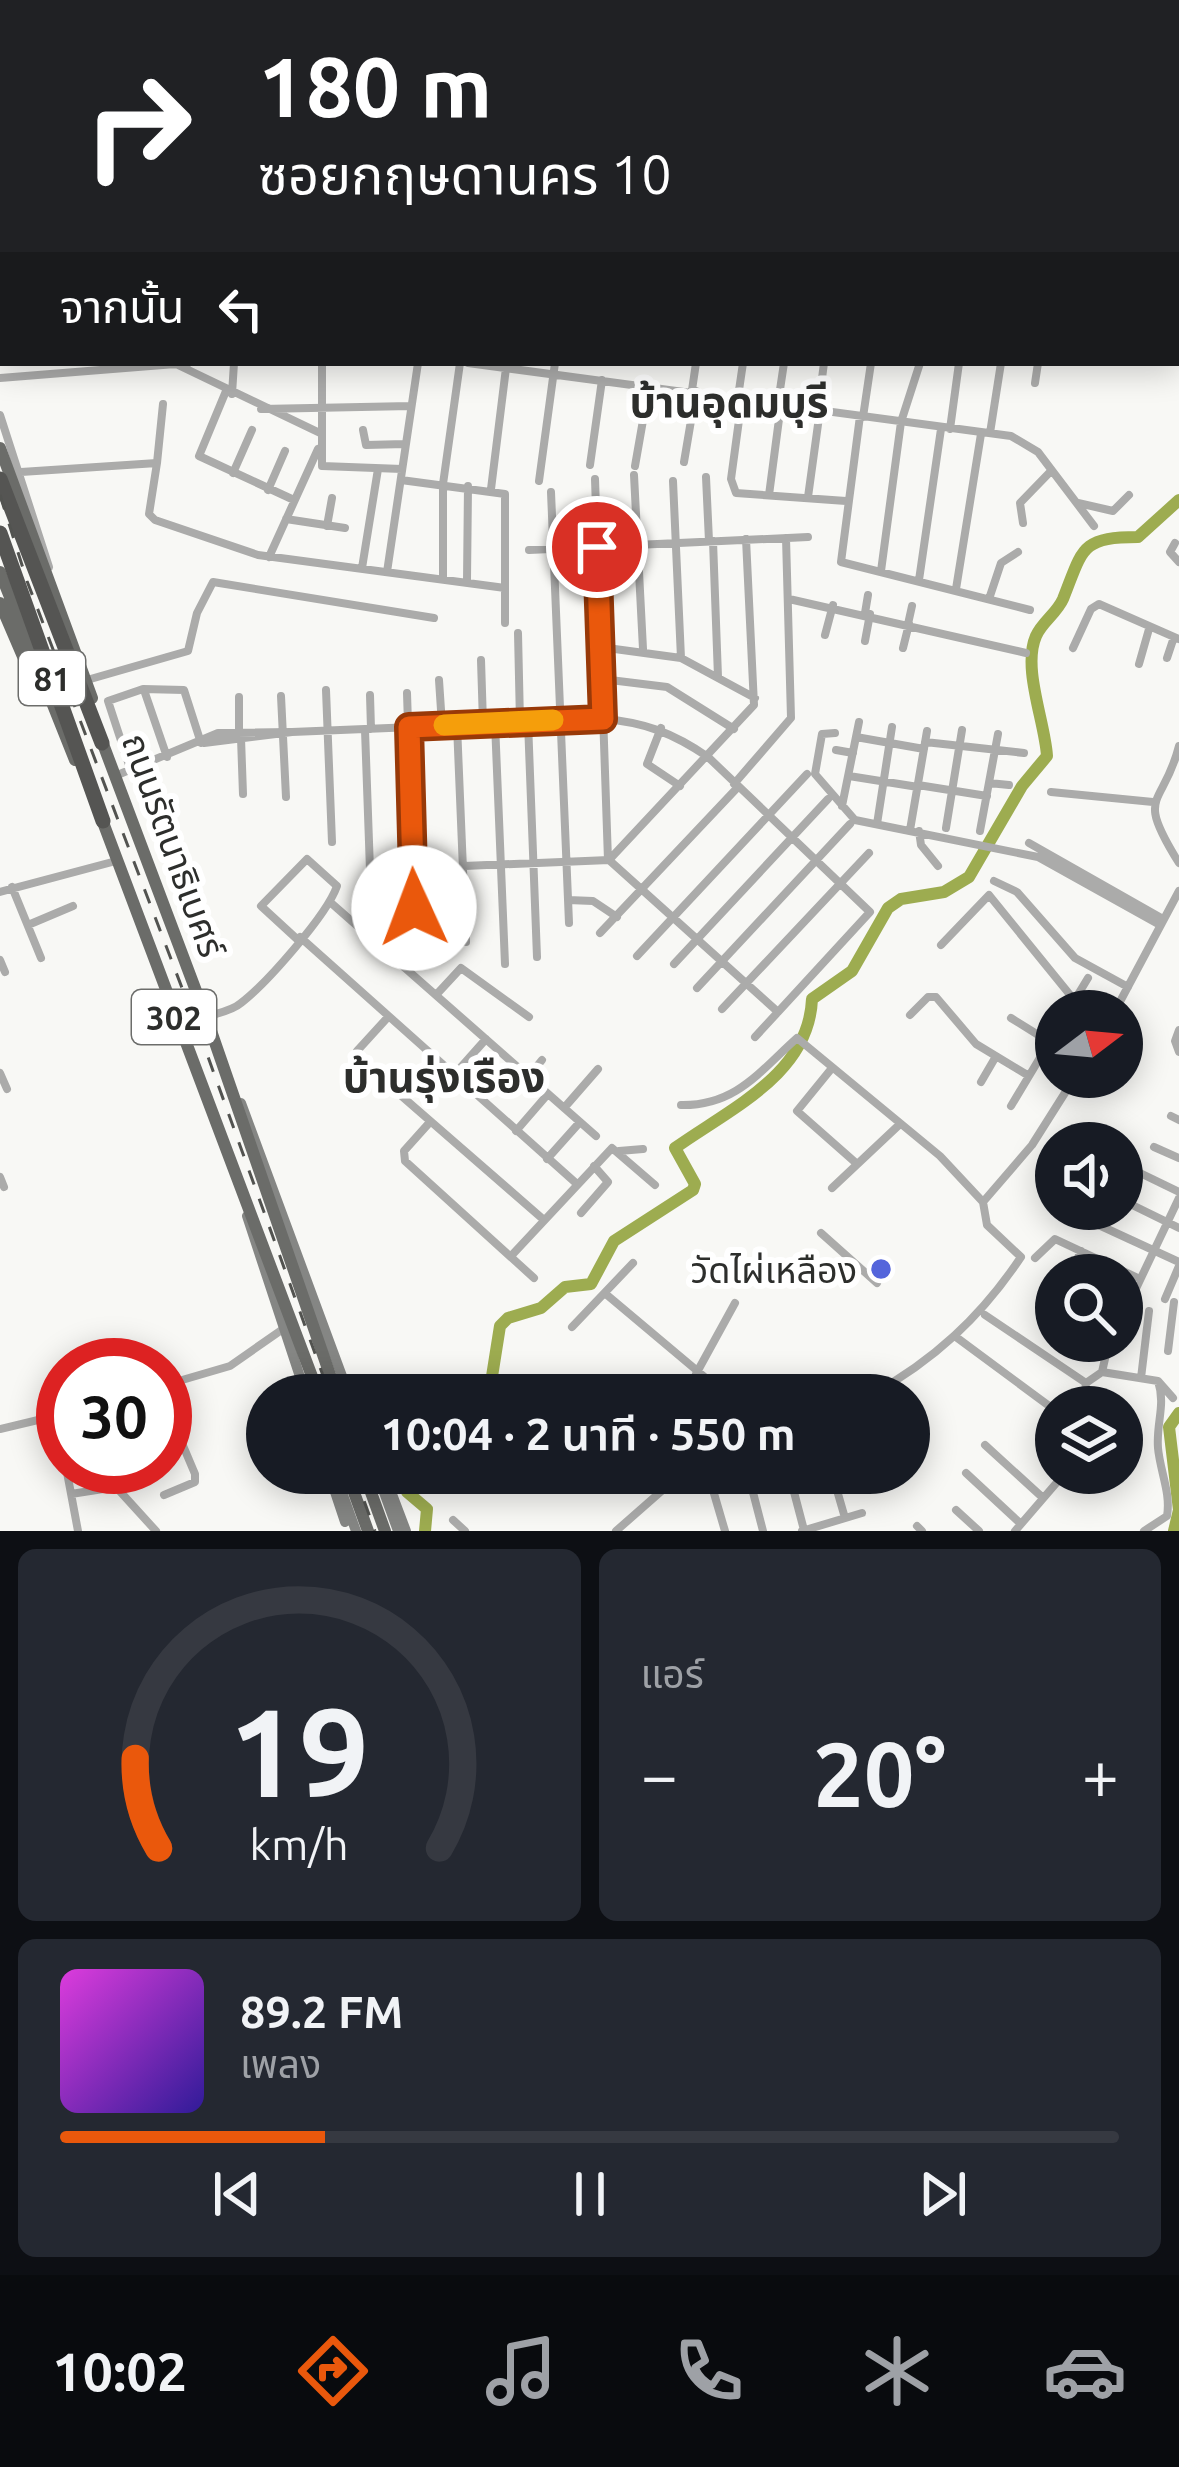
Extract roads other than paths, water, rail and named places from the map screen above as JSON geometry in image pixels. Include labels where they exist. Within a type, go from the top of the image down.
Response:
[{"type":"highway","name":"81","points":[[0,479],[102,743]]},
{"type":"highway","name":"81","points":[[0,534],[103,821]]},
{"type":"main road","name":"ถนนรัตนาธิเบศร์","points":[[0,448],[87,680],[102,743],[228,1079],[252,1126],[341,1374]]},
{"type":"main road","points":[[0,572],[56,722]]},
{"type":"main road","name":"302","points":[[0,603],[56,722]]},
{"type":"main road","name":"ถนนรัตนาธิเบศร์","points":[[56,722],[103,821],[311,1374]]},
{"type":"main road","points":[[228,1079],[330,1374]]},
{"type":"main road","name":"ถนนรัตนาธิเบศร์","points":[[247,1212],[299,1374]]},
{"type":"main road","points":[[339,1494],[352,1531]]},
{"type":"main road","points":[[355,1494],[368,1531]]},
{"type":"main road","points":[[372,1494],[385,1531]]},
{"type":"main road","points":[[389,1494],[402,1531]]},
{"type":"street","points":[[0,378],[152,366]]},
{"type":"street","points":[[181,366],[321,438]]},
{"type":"street","points":[[233,366],[229,392],[199,456],[293,500]]},
{"type":"street","points":[[322,366],[323,467],[379,469],[491,489],[506,498],[505,623]]},
{"type":"street","points":[[387,572],[418,366]]},
{"type":"street","points":[[443,578],[443,484],[469,366]]},
{"type":"street","points":[[538,481],[554,366]]},
{"type":"street","points":[[590,465],[596,366]]},
{"type":"street","points":[[684,462],[696,366]]},
{"type":"street","points":[[743,366],[732,485],[739,495],[847,501]]},
{"type":"street","points":[[769,495],[784,366]]},
{"type":"street","points":[[808,498],[824,366]]},
{"type":"street","points":[[870,366],[841,562],[1030,610]]},
{"type":"street","points":[[881,572],[901,422],[919,366]]},
{"type":"street","points":[[919,580],[958,366]]},
{"type":"street","points":[[956,589],[999,366]]},
{"type":"street","points":[[1035,383],[1038,366]]},
{"type":"street","points":[[491,489],[512,367],[1026,442],[1094,526]]},
{"type":"street","points":[[643,650],[635,470],[649,386]]},
{"type":"street","points":[[164,404],[152,519],[269,557],[505,587]]},
{"type":"street","points":[[261,409],[411,406]]},
{"type":"street","points":[[0,415],[22,472],[57,601]]},
{"type":"street","points":[[233,473],[252,430]]},
{"type":"street","points":[[363,430],[366,445],[405,444]]},
{"type":"street","points":[[269,557],[321,438]]},
{"type":"street","points":[[268,490],[285,452]]},
{"type":"street","points":[[22,472],[157,463]]},
{"type":"street","points":[[362,568],[379,469]]},
{"type":"street","points":[[1023,523],[1020,503],[1051,471]]},
{"type":"street","points":[[706,477],[718,677]]},
{"type":"street","points":[[595,479],[608,860]]},
{"type":"street","points":[[673,481],[681,658]]},
{"type":"street","points":[[467,580],[468,486]]},
{"type":"street","points":[[551,491],[569,923]]},
{"type":"street","points":[[1076,503],[1113,512],[1129,495]]},
{"type":"street","points":[[327,526],[332,499]]},
{"type":"street","points":[[286,519],[345,528]]},
{"type":"street","points":[[529,550],[808,537]]},
{"type":"street","points":[[600,933],[736,785],[790,718],[786,538]]},
{"type":"street","points":[[608,860],[734,729],[755,698],[746,539]]},
{"type":"street","points":[[1175,543],[1170,552],[1179,562]]},
{"type":"street","points":[[988,598],[1000,563],[1018,552]]},
{"type":"street","points":[[87,680],[188,651],[197,613],[213,582],[434,618]]},
{"type":"street","points":[[865,641],[868,596]]},
{"type":"street","points":[[789,599],[833,605],[1026,653]]},
{"type":"street","points":[[1073,648],[1090,609],[1099,604],[1177,638],[1167,658]]},
{"type":"street","points":[[825,635],[833,605]]},
{"type":"street","points":[[903,648],[912,606]]},
{"type":"street","points":[[1139,664],[1149,629]]},
{"type":"street","points":[[518,633],[537,957]]},
{"type":"street","points":[[601,647],[681,658],[755,698]]},
{"type":"street","points":[[481,661],[483,723]]},
{"type":"street","points":[[602,679],[668,687],[734,729]]},
{"type":"street","points":[[440,680],[442,725]]},
{"type":"street","points":[[130,771],[107,703],[143,689],[184,690],[202,743]]},
{"type":"street","points":[[143,689],[166,757]]},
{"type":"street","points":[[326,690],[332,842]]},
{"type":"street","points":[[407,693],[414,908]]},
{"type":"street","points":[[281,695],[287,732],[286,796]]},
{"type":"street","points":[[370,695],[370,870]]},
{"type":"street","points":[[239,697],[243,794]]},
{"type":"street","points":[[115,776],[202,743],[206,736],[603,719],[661,728],[708,757],[870,912],[755,1036]]},
{"type":"street","points":[[842,806],[859,722]]},
{"type":"street","points":[[495,723],[505,964]]},
{"type":"street","points":[[457,725],[466,942]]},
{"type":"street","points":[[878,824],[892,727]]},
{"type":"street","points":[[661,728],[647,764],[680,786]]},
{"type":"street","points":[[946,828],[962,730]]},
{"type":"street","points":[[836,733],[822,734],[815,768],[855,820],[1038,857],[1162,922]]},
{"type":"street","points":[[980,831],[998,734]]},
{"type":"street","points":[[856,737],[1024,753]]},
{"type":"street","points":[[926,741],[915,831],[938,866]]},
{"type":"street","points":[[1179,746],[1153,802],[1158,825],[1179,863]]},
{"type":"street","points":[[836,750],[854,753]]},
{"type":"street","points":[[638,956],[807,774]]},
{"type":"street","points":[[849,776],[987,796]]},
{"type":"street","points":[[989,783],[1010,785]]},
{"type":"street","points":[[1051,792],[1153,802]]},
{"type":"street","points":[[674,964],[828,799]]},
{"type":"street","points":[[697,988],[850,824]]},
{"type":"street","points":[[1029,843],[1162,922]]},
{"type":"street","points":[[722,1009],[869,853]]},
{"type":"street","points":[[206,1017],[239,1006],[299,938],[330,902],[337,886],[303,859],[263,903],[263,909],[299,938],[577,1184]]},
{"type":"street","points":[[464,866],[608,860],[778,1012]]},
{"type":"street","points":[[0,892],[116,862]]},
{"type":"street","points":[[994,881],[1017,892],[1075,958],[1128,987]]},
{"type":"street","points":[[12,887],[41,958]]},
{"type":"street","points":[[1126,990],[1179,891]]},
{"type":"street","points":[[941,945],[989,895],[1066,990]]},
{"type":"street","points":[[364,932],[392,900]]},
{"type":"street","points":[[568,900],[593,901],[617,917]]},
{"type":"street","points":[[330,902],[596,1136]]},
{"type":"street","points":[[28,925],[73,906]]},
{"type":"street","points":[[400,962],[418,940]]},
{"type":"street","points":[[0,960],[5,972]]},
{"type":"street","points":[[436,995],[461,968],[529,1017]]},
{"type":"street","points":[[1081,990],[1088,978]]},
{"type":"street","points":[[910,1015],[928,997],[936,997],[976,1044],[1029,1076]]},
{"type":"street","points":[[388,1017],[356,1054],[544,1220]]},
{"type":"street","points":[[1012,1018],[1035,1032]]},
{"type":"street","points":[[1179,1030],[1179,1052]]},
{"type":"street","points":[[681,1105],[712,1105],[760,1078],[797,1038],[900,1124],[983,1202],[987,1225],[1021,1257],[956,1337],[908,1374]]},
{"type":"street","points":[[454,1076],[486,1039]]},
{"type":"street","points":[[981,1082],[995,1058]]},
{"type":"street","points":[[529,1076],[542,1060]]},
{"type":"street","points":[[832,1068],[797,1111],[856,1163]]},
{"type":"street","points":[[1011,1106],[1035,1068]]},
{"type":"street","points":[[564,1108],[598,1069]]},
{"type":"street","points":[[0,1073],[7,1089]]},
{"type":"street","points":[[516,1131],[548,1094]]},
{"type":"street","points":[[983,1202],[1032,1144],[1062,1098]]},
{"type":"street","points":[[430,1122],[404,1151],[405,1161],[534,1278]]},
{"type":"street","points":[[547,1159],[580,1122]]},
{"type":"street","points":[[832,1188],[900,1124]]},
{"type":"street","points":[[512,1255],[612,1148],[643,1149]]},
{"type":"street","points":[[1154,1148],[1179,1158]]},
{"type":"street","points":[[619,1150],[655,1185]]},
{"type":"street","points":[[581,1213],[608,1182],[594,1166]]},
{"type":"street","points":[[1143,1175],[1179,1195],[1143,1272]]},
{"type":"street","points":[[1143,1210],[1179,1228]]},
{"type":"street","points":[[1110,1230],[1179,1264],[1170,1301],[1175,1330],[1168,1352]]},
{"type":"street","points":[[821,1233],[877,1283]]},
{"type":"street","points":[[1039,1254],[1055,1239],[1087,1254]]},
{"type":"street","points":[[572,1327],[633,1263]]},
{"type":"street","points":[[607,1295],[696,1374],[735,1303]]},
{"type":"street","points":[[1141,1378],[1149,1311]]},
{"type":"street","points":[[985,1315],[1086,1382]]},
{"type":"street","points":[[192,1377],[230,1366],[283,1329]]},
{"type":"street","points":[[956,1337],[1035,1395]]},
{"type":"street","points":[[1102,1372],[1104,1362]]},
{"type":"street","points":[[1086,1382],[1102,1372],[1141,1378],[1158,1382],[1172,1399],[1158,1426],[1171,1482],[1167,1516],[1144,1531]]},
{"type":"street","points":[[1086,1382],[1086,1386]]},
{"type":"street","points":[[0,1429],[36,1420]]},
{"type":"street","points":[[985,1445],[1042,1497]]},
{"type":"street","points":[[966,1473],[1018,1528],[1045,1494]]},
{"type":"street","points":[[71,1494],[78,1531]]},
{"type":"street","points":[[122,1494],[156,1531]]},
{"type":"street","points":[[616,1531],[658,1494]]},
{"type":"street","points":[[714,1494],[725,1531]]},
{"type":"street","points":[[753,1494],[763,1531]]},
{"type":"street","points":[[795,1494],[806,1530],[862,1513]]},
{"type":"street","points":[[837,1494],[843,1531]]},
{"type":"street","points":[[956,1510],[979,1531]]},
{"type":"street","points":[[453,1520],[465,1531]]},
{"type":"waterway","points":[[492,1374],[500,1326],[508,1318],[541,1308],[565,1287],[591,1284],[614,1241],[693,1190],[695,1184],[675,1148],[782,1069],[808,1025],[812,999],[852,971],[888,908],[901,899],[944,892],[969,877],[1022,786],[1047,756],[1032,649],[1060,604],[1080,557],[1094,543],[1138,537],[1179,500]]},
{"type":"waterway","points":[[1174,1531],[1179,1510],[1169,1427],[1179,1413]]},
{"type":"waterway","points":[[409,1494],[427,1509],[425,1531]]},
{"type":"railway","points":[[0,495],[27,581],[203,1043],[322,1374]]},
{"type":"railway","points":[[362,1494],[375,1531]]},
{"type":"place","name":"วัดไผ่เหลือง","points":[[881,1269]]},
{"type":"district","name":"บ้านอุดมบุรี","points":[[729,401]]},
{"type":"district","name":"บ้านรุ่งเรือง","points":[[444,1076]]}]
